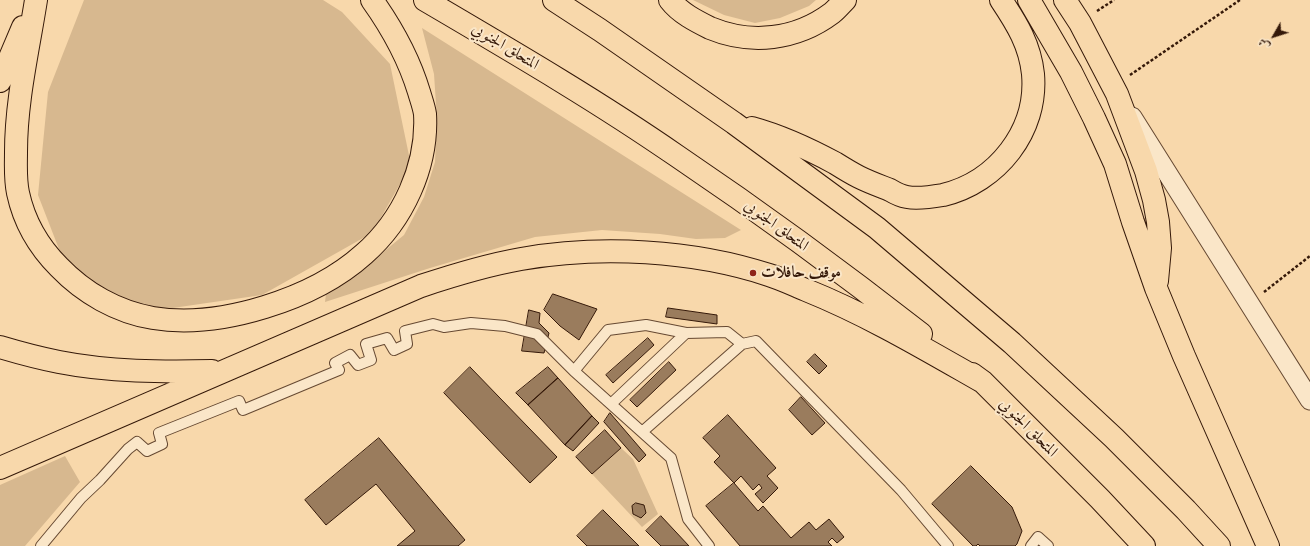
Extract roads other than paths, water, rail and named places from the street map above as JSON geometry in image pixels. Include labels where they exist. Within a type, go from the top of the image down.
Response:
[{"type":"main road","points":[[36,0],[17,113],[16,175],[18,193],[25,216],[35,236],[54,262],[68,276],[85,289],[103,300],[135,314],[170,320],[223,316],[250,311],[299,294],[343,270],[363,255],[390,226],[402,209],[417,172],[422,152],[425,132],[425,112],[407,59],[394,34],[372,0]]},
{"type":"main road","points":[[0,81],[36,0]]},
{"type":"main road","name":"المتحلق الجنوبي","points":[[425,0],[565,83],[677,155],[886,306],[983,382],[1100,499],[1144,546]]},
{"type":"main road","points":[[554,0],[734,123],[877,228],[1012,343],[1114,438],[1186,510],[1219,546]]},
{"type":"main road","points":[[670,0],[675,6],[698,23],[725,34],[753,38],[781,36],[808,27],[832,13],[845,0]]},
{"type":"main road","points":[[734,123],[761,131],[812,151],[860,177],[906,197],[931,197],[956,192],[978,181],[998,166],[1014,147],[1026,124],[1032,100],[1033,75],[1029,50],[1019,27],[1001,0]]},
{"type":"main road","points":[[1029,0],[1071,72],[1112,158],[1156,288],[1184,356],[1268,546]]},
{"type":"main road","points":[[1065,0],[1080,23],[1115,90],[1146,171],[1158,222],[1160,248],[1156,288]]},
{"type":"main road","points":[[0,468],[421,286],[488,266],[543,256],[592,252],[664,254],[700,259],[770,275],[866,316],[906,337],[983,382]]},
{"type":"main road","points":[[0,347],[60,363],[110,369],[164,372],[224,371]]},
{"type":"street","points":[[1115,90],[1310,400]]},
{"type":"lane","points":[[41,546],[81,498],[100,480],[128,449],[137,442],[147,451],[162,444],[159,433],[239,401],[243,410],[339,370],[334,363],[350,355],[358,365],[371,360],[366,344],[387,338],[394,350],[407,344],[405,331],[433,324],[444,327],[471,323],[506,326],[537,334],[574,371],[671,458],[688,519],[709,546]]},
{"type":"lane","points":[[574,371],[608,330],[646,325],[686,333],[727,332],[742,344]]},
{"type":"lane","points":[[611,404],[686,333]]},
{"type":"lane","points":[[642,432],[742,344],[756,341],[901,490],[948,546]]},
{"type":"lane","points":[[1031,546],[1038,537],[1048,546]]},
{"type":"place","name":"موقف حافلات","points":[[753,273]]}]
